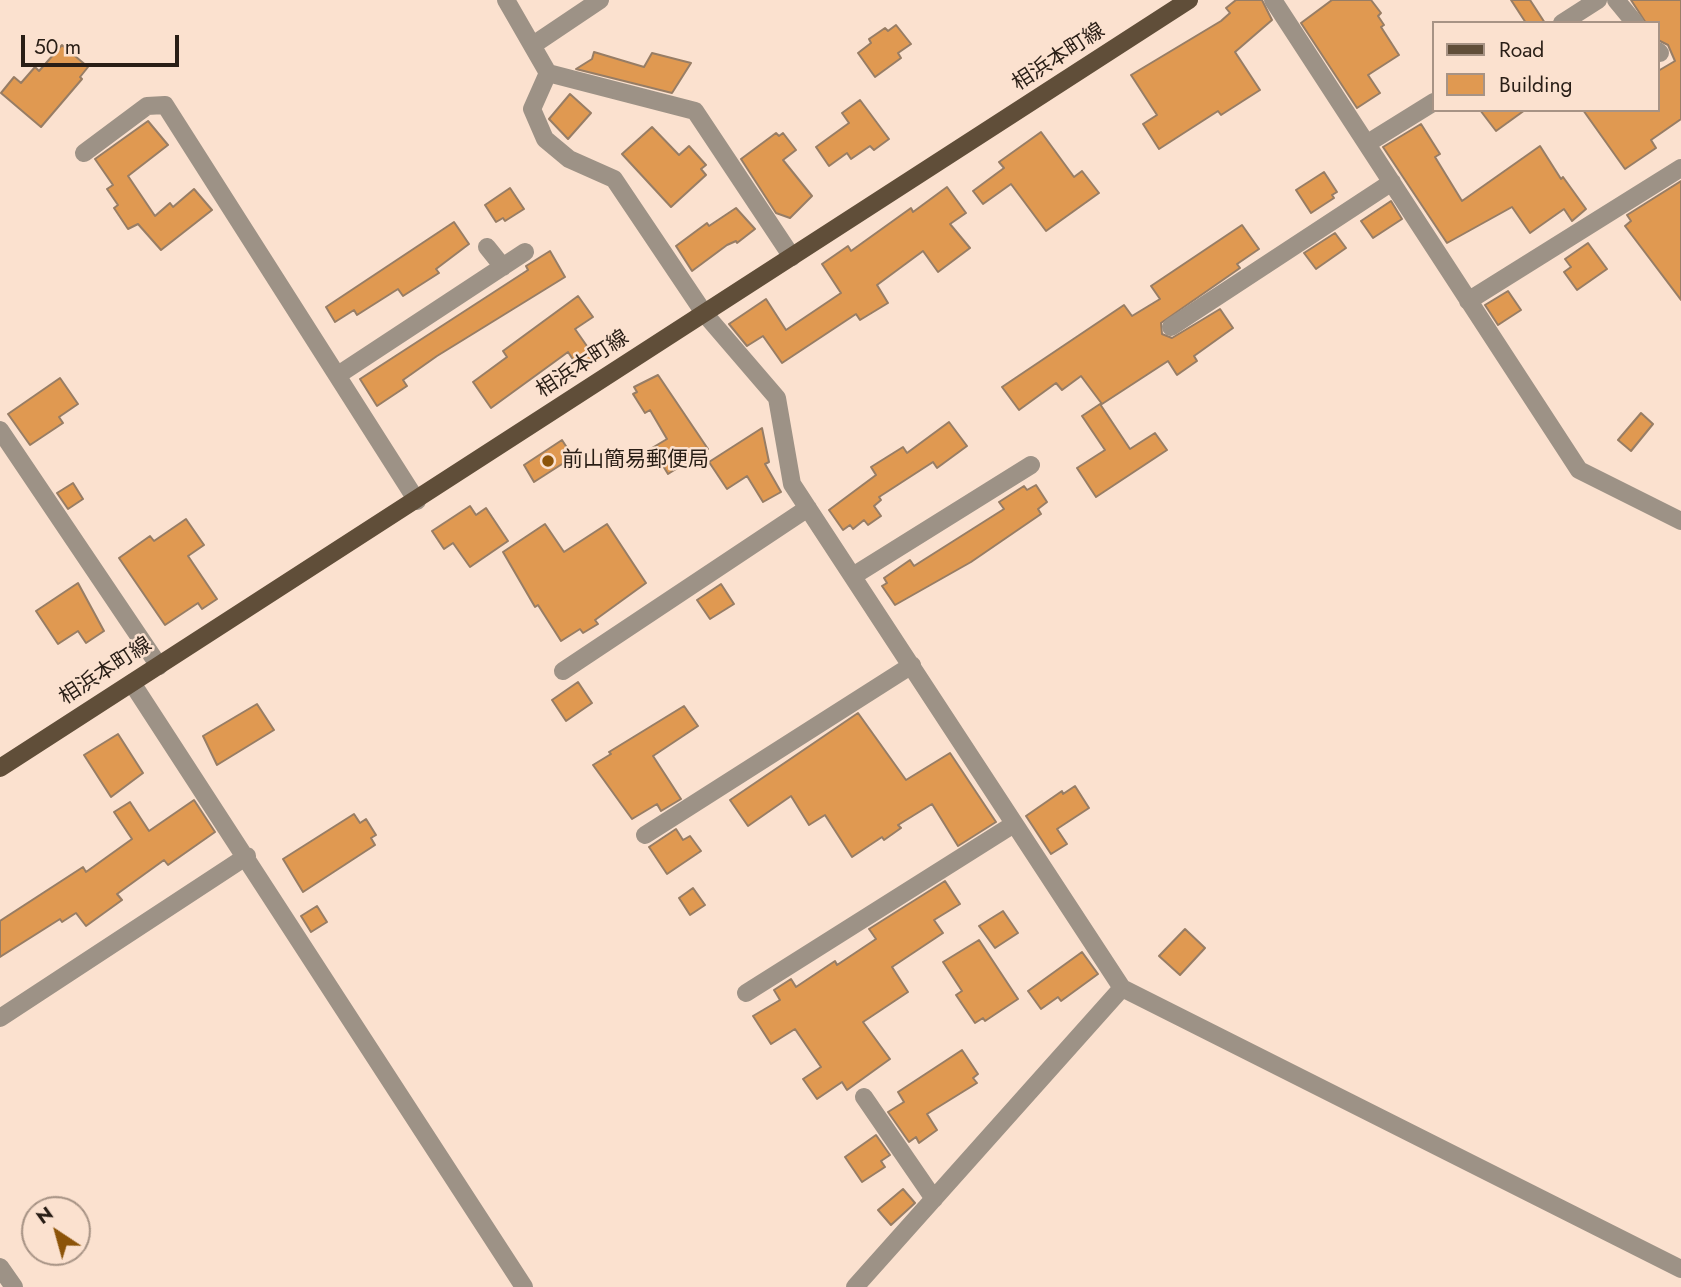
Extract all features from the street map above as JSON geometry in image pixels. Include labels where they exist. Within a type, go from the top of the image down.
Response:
[{"type":"main road","name":"相浜本町線","points":[[0,768],[1189,0]]},
{"type":"street","points":[[506,0],[548,74],[695,111],[792,257]]},
{"type":"street","points":[[533,46],[600,0]]},
{"type":"street","points":[[1273,0],[1579,470],[1681,521]]},
{"type":"street","points":[[1565,21],[1598,0]]},
{"type":"street","points":[[1616,0],[1633,21]]},
{"type":"street","points":[[548,74],[532,109],[545,139],[569,159],[614,179],[704,313],[777,398],[792,484],[1122,988],[1681,1269]]},
{"type":"street","points":[[1368,143],[1432,103]]},
{"type":"street","points":[[84,153],[147,106],[165,105],[417,501]]},
{"type":"street","points":[[1468,301],[1681,168]]},
{"type":"street","points":[[1171,327],[1392,181]]},
{"type":"street","points":[[487,247],[503,267]]},
{"type":"street","points":[[338,375],[525,252]]},
{"type":"street","points":[[0,430],[159,666]]},
{"type":"street","points":[[853,576],[1031,465]]},
{"type":"street","points":[[563,671],[808,508]]},
{"type":"street","points":[[645,835],[912,665]]},
{"type":"street","points":[[132,683],[247,856],[524,1287]]},
{"type":"street","points":[[747,993],[1014,824]]},
{"type":"street","points":[[0,1018],[247,856]]},
{"type":"street","points":[[855,1287],[1122,988]]},
{"type":"street","points":[[864,1097],[934,1199]]},
{"type":"street","points":[[0,1268],[13,1287]]},
{"type":"building","points":[[1236,0],[1262,0],[1272,20],[1235,52],[1260,90],[1221,115],[1218,111],[1159,149],[1143,124],[1157,115],[1131,75],[1221,21],[1230,13],[1226,8]]},
{"type":"building","points":[[1332,0],[1371,0],[1381,13],[1378,16],[1384,25],[1381,27],[1399,55],[1368,75],[1380,93],[1357,108],[1301,23]]},
{"type":"building","points":[[1511,0],[1530,0],[1544,21],[1525,21]]},
{"type":"building","points":[[1631,0],[1681,0],[1681,119],[1651,140],[1656,148],[1625,169],[1584,112],[1660,112],[1660,70],[1675,61],[1668,45],[1660,41],[1660,21],[1645,21]]},
{"type":"building","points":[[896,25],[911,44],[898,53],[901,58],[875,77],[858,53],[871,43],[869,39],[885,28],[888,31]]},
{"type":"building","points":[[62,45],[88,67],[80,77],[82,79],[41,127],[1,93],[14,77],[21,83],[35,67],[39,71]]},
{"type":"building","points":[[594,52],[644,67],[652,53],[691,63],[672,93],[576,69],[592,59]]},
{"type":"building","points":[[570,94],[591,113],[568,139],[549,119]]},
{"type":"building","points":[[860,100],[889,139],[874,150],[870,146],[851,159],[847,153],[829,166],[816,147],[849,123],[842,113]]},
{"type":"building","points":[[1482,112],[1522,112],[1496,131]]},
{"type":"building","points":[[148,121],[168,145],[128,176],[155,216],[170,203],[173,207],[194,189],[212,210],[161,250],[138,224],[128,229],[114,208],[118,205],[107,189],[113,185],[95,159]]},
{"type":"building","points":[[1421,124],[1440,154],[1435,157],[1462,201],[1540,146],[1561,179],[1563,177],[1586,209],[1572,221],[1564,209],[1530,233],[1512,207],[1447,243],[1383,147]]},
{"type":"building","points":[[652,127],[679,155],[689,146],[706,165],[701,169],[706,175],[671,207],[622,154]]},
{"type":"building","points":[[1041,132],[1074,177],[1082,171],[1099,193],[1046,231],[1011,184],[983,204],[973,191],[1004,168],[999,162]]},
{"type":"building","points":[[776,133],[779,136],[783,133],[796,150],[783,160],[812,196],[790,218],[776,213],[741,159]]},
{"type":"building","points":[[1324,172],[1337,192],[1332,195],[1334,198],[1311,213],[1296,190]]},
{"type":"building","points":[[1681,181],[1681,300],[1625,226],[1631,221],[1627,215]]},
{"type":"building","points":[[947,187],[966,213],[950,224],[970,248],[938,272],[923,251],[877,285],[888,303],[860,320],[856,314],[782,363],[763,336],[747,346],[729,324],[766,299],[786,330],[841,293],[822,264],[848,246],[851,251],[911,208],[913,212]]},
{"type":"building","points":[[510,188],[524,209],[505,221],[503,218],[496,222],[485,205]]},
{"type":"building","points":[[1391,201],[1402,219],[1373,238],[1361,221]]},
{"type":"building","points":[[736,208],[755,229],[737,243],[736,241],[727,245],[692,271],[676,246],[707,223],[709,226]]},
{"type":"building","points":[[454,222],[469,244],[436,269],[439,273],[403,296],[398,289],[357,315],[354,310],[335,322],[326,307]]},
{"type":"building","points":[[1242,225],[1259,249],[1237,264],[1240,268],[1161,323],[1162,334],[1172,338],[1220,309],[1233,328],[1194,356],[1197,361],[1177,375],[1168,361],[1102,404],[1081,376],[1062,390],[1056,383],[1019,410],[1002,387],[1124,305],[1132,316],[1160,299],[1151,286]]},
{"type":"building","points":[[1335,233],[1346,248],[1316,269],[1304,253]]},
{"type":"building","points":[[1588,243],[1607,269],[1577,290],[1564,272],[1571,267],[1565,259]]},
{"type":"building","points":[[550,251],[565,277],[437,356],[403,380],[407,386],[377,406],[360,379],[528,270],[526,266]]},
{"type":"building","points":[[1508,291],[1521,310],[1498,325],[1485,305]]},
{"type":"building","points":[[578,296],[593,317],[575,329],[596,359],[580,370],[568,352],[491,408],[473,382],[507,357],[503,351]]},
{"type":"building","points":[[658,375],[708,449],[668,474],[652,448],[667,439],[650,410],[645,413],[633,394],[637,392],[634,387]]},
{"type":"building","points":[[60,378],[78,404],[59,417],[63,423],[30,445],[8,414]]},
{"type":"building","points":[[1100,404],[1130,449],[1155,433],[1167,450],[1096,497],[1077,468],[1105,450],[1082,416]]},
{"type":"building","points":[[1641,413],[1653,424],[1631,451],[1618,440]]},
{"type":"building","points":[[949,422],[967,446],[937,468],[933,462],[879,497],[881,500],[874,506],[881,516],[868,525],[864,520],[853,529],[850,525],[843,530],[829,510],[876,475],[871,467],[903,447],[907,453]]},
{"type":"building","points":[[762,428],[769,462],[765,464],[781,492],[763,502],[747,476],[727,489],[709,462]]},
{"type":"building","name":"前山簡易郵便局","points":[[562,440],[573,457],[534,482],[524,465]]},
{"type":"building","points":[[73,483],[83,499],[68,509],[57,493]]},
{"type":"building","points":[[1036,485],[1047,502],[1038,509],[1041,514],[971,562],[895,605],[882,586],[887,583],[884,578],[910,560],[914,566],[1004,509],[999,502],[1024,486],[1027,490]]},
{"type":"building","points":[[470,506],[476,515],[486,508],[508,541],[470,567],[453,543],[444,549],[432,531]]},
{"type":"building","points":[[186,519],[204,545],[188,556],[217,599],[202,609],[198,603],[165,625],[119,558],[150,536],[154,541]]},
{"type":"building","points":[[545,524],[564,552],[607,524],[646,583],[595,620],[598,624],[583,633],[580,629],[561,641],[538,605],[535,607],[503,552]]},
{"type":"building","points":[[78,583],[104,631],[86,643],[78,631],[58,644],[36,611]]},
{"type":"building","points":[[721,584],[734,604],[710,619],[697,600]]},
{"type":"building","points":[[578,682],[592,703],[566,721],[552,700]]},
{"type":"building","points":[[257,704],[274,730],[217,765],[203,736]]},
{"type":"building","points":[[684,706],[698,726],[653,756],[681,799],[661,811],[657,804],[632,819],[593,765],[611,754],[609,752]]},
{"type":"building","points":[[858,713],[906,780],[950,753],[996,822],[958,846],[932,804],[898,825],[901,828],[884,840],[882,837],[852,857],[825,815],[809,825],[791,796],[748,826],[730,800]]},
{"type":"building","points":[[118,734],[143,773],[111,797],[84,755]]},
{"type":"building","points":[[1075,786],[1089,808],[1057,829],[1067,844],[1051,854],[1026,816],[1062,791],[1063,794]]},
{"type":"building","points":[[194,800],[215,832],[168,865],[164,860],[117,894],[122,900],[86,926],[76,913],[62,922],[60,919],[0,957],[0,921],[83,867],[86,872],[132,839],[114,812],[130,802],[149,831]]},
{"type":"building","points":[[354,814],[360,823],[366,819],[376,835],[371,838],[375,845],[303,892],[283,859]]},
{"type":"building","points":[[676,829],[683,840],[690,836],[701,851],[667,874],[649,847]]},
{"type":"building","points":[[945,881],[960,904],[934,920],[943,933],[892,967],[908,992],[863,1022],[890,1059],[847,1090],[842,1082],[817,1099],[803,1079],[821,1067],[795,1029],[771,1044],[753,1016],[780,1000],[774,990],[791,979],[796,987],[835,961],[837,965],[876,939],[869,929]]},
{"type":"building","points":[[693,888],[705,905],[690,915],[679,898]]},
{"type":"building","points":[[317,906],[327,922],[311,932],[301,916]]},
{"type":"building","points":[[1003,911],[1018,933],[995,948],[979,926]]},
{"type":"building","points":[[1185,929],[1205,948],[1180,975],[1159,956]]},
{"type":"building","points":[[979,940],[1018,999],[985,1021],[983,1018],[975,1023],[956,995],[962,991],[943,962]]},
{"type":"building","points":[[1082,952],[1098,974],[1061,1001],[1058,997],[1041,1009],[1028,991]]},
{"type":"building","points":[[962,1050],[978,1074],[973,1078],[977,1083],[927,1114],[937,1130],[919,1143],[916,1137],[909,1142],[888,1112],[904,1102],[898,1092]]},
{"type":"building","points":[[876,1135],[890,1155],[881,1161],[885,1167],[862,1182],[845,1157]]},
{"type":"building","points":[[903,1189],[915,1203],[891,1225],[878,1210]]},
{"type":"place","name":"前山簡易郵便局","points":[[548,461]]}]
